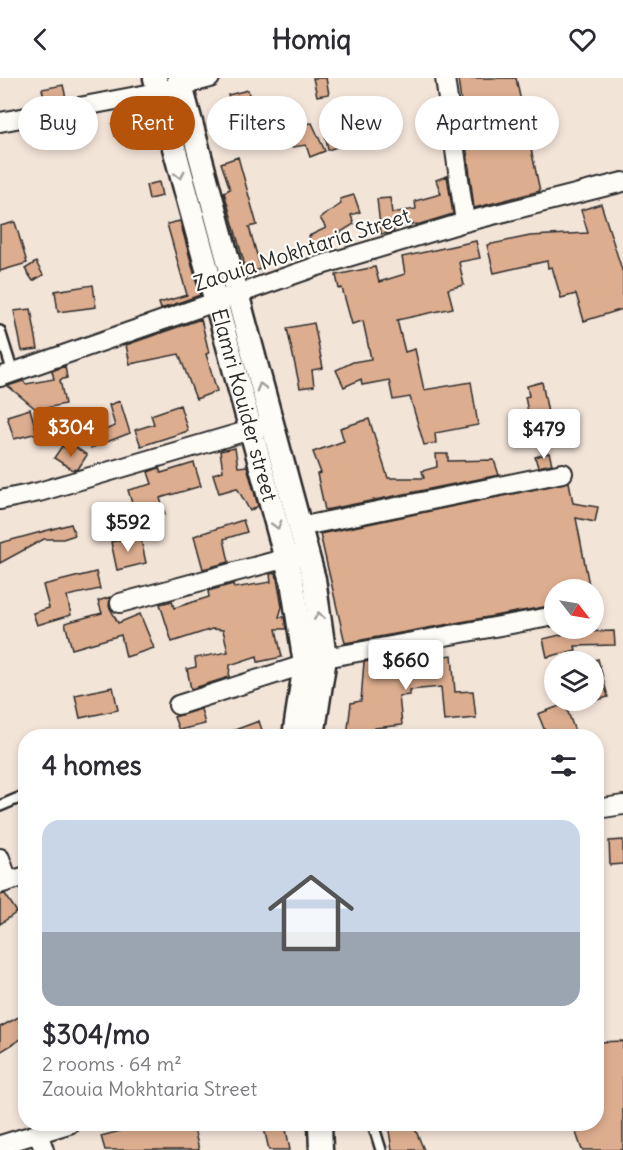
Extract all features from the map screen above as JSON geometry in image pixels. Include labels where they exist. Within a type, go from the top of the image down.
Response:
[{"type":"street","points":[[0,122],[156,85],[210,78]]},
{"type":"street","points":[[445,78],[465,222]]},
{"type":"street","name":"Elamri Kouider street","points":[[180,81],[225,296]]},
{"type":"street","name":"Elamri Kouider street","points":[[156,85],[225,296],[296,556],[314,579],[313,729]]},
{"type":"street","name":"Zaouia Mokhtaria Street","points":[[7,375],[225,296],[465,222],[623,182]]},
{"type":"street","points":[[0,500],[39,492],[261,427]]},
{"type":"street","name":"Elamri Kouider street","points":[[261,427],[299,527],[296,556]]},
{"type":"street","points":[[299,527],[563,473]]},
{"type":"street","points":[[120,603],[296,556]]},
{"type":"street","points":[[178,705],[315,661],[544,618]]},
{"type":"street","name":"Elamri Kouider street","points":[[296,729],[315,661]]},
{"type":"street","points":[[604,808],[623,805]]},
{"type":"street","points":[[0,858],[11,880]]},
{"type":"street","points":[[0,1145],[41,1141],[57,1131]]},
{"type":"street","points":[[320,1131],[321,1150]]},
{"type":"lane","points":[[0,331],[7,375]]},
{"type":"lane","points":[[0,806],[18,798]]},
{"type":"lane","points":[[375,1131],[381,1150]]},
{"type":"building","points":[[313,78],[326,78],[329,94],[317,96]]},
{"type":"building","points":[[458,78],[516,78],[520,96],[460,96]]},
{"type":"building","points":[[63,85],[66,96],[44,96],[42,89]]},
{"type":"building","points":[[248,90],[249,96],[228,96]]},
{"type":"building","points":[[312,123],[319,138],[319,150],[325,151],[310,157],[307,148],[307,124]]},
{"type":"building","points":[[467,150],[531,150],[540,191],[474,208]]},
{"type":"building","points":[[238,157],[257,225],[249,227],[261,269],[247,273],[224,192],[230,189],[221,163]]},
{"type":"building","points":[[447,176],[453,214],[420,224],[393,226],[394,232],[381,234],[377,199],[390,198],[392,213],[416,209],[415,201],[441,194],[436,180]]},
{"type":"building","points":[[159,182],[162,196],[149,199],[146,185]]},
{"type":"building","points":[[354,195],[360,212],[351,215],[354,224],[314,249],[309,236],[326,228],[320,218],[341,204],[340,199]]},
{"type":"building","points":[[601,204],[623,273],[623,309],[584,321],[576,294],[561,298],[552,267],[548,268],[547,261],[494,273],[487,245],[530,236],[588,233],[581,210]]},
{"type":"building","points":[[180,221],[200,295],[161,309],[159,303],[187,295],[167,224]]},
{"type":"building","points":[[15,222],[27,263],[0,271],[0,226]]},
{"type":"building","points":[[476,241],[480,258],[459,262],[464,285],[448,289],[453,308],[397,320],[405,352],[415,349],[424,390],[471,382],[478,425],[435,433],[436,443],[424,445],[410,397],[393,400],[389,380],[362,385],[361,379],[344,387],[336,370],[353,362],[371,359],[363,321],[352,324],[336,275],[375,267],[379,282],[405,274],[402,257]]},
{"type":"building","points":[[36,262],[43,275],[33,281],[25,269]]},
{"type":"building","points":[[93,285],[96,307],[58,312],[55,291]]},
{"type":"building","points":[[31,309],[38,349],[22,351],[14,311]]},
{"type":"building","points":[[201,319],[209,353],[206,354],[217,391],[196,399],[179,354],[130,364],[126,345]]},
{"type":"building","points":[[314,323],[323,368],[312,370],[314,386],[300,388],[287,328]]},
{"type":"building","points":[[65,366],[67,378],[60,380],[65,404],[37,410],[8,386],[23,381],[26,384],[54,379],[52,371]]},
{"type":"building","points":[[542,382],[549,418],[530,422],[525,397],[529,396],[527,386]]},
{"type":"building","points":[[120,401],[130,433],[91,448],[87,437],[115,426],[109,405]]},
{"type":"building","points":[[180,405],[188,431],[141,446],[135,430],[154,424],[151,415]]},
{"type":"building","points":[[30,409],[37,433],[14,439],[7,416]]},
{"type":"building","points":[[369,419],[388,478],[424,478],[422,471],[437,467],[436,454],[448,454],[448,461],[494,460],[499,475],[325,510],[317,474],[321,473],[313,452],[344,441],[340,428]]},
{"type":"building","points":[[62,446],[72,452],[75,447],[87,455],[78,469],[73,470],[54,458]]},
{"type":"building","points":[[235,448],[238,467],[247,466],[258,506],[250,511],[237,488],[219,493],[213,474],[223,471],[220,451]]},
{"type":"building","points":[[549,453],[552,464],[538,467],[535,457]]},
{"type":"building","points":[[194,463],[201,486],[160,498],[165,514],[147,519],[144,507],[134,510],[128,490],[152,484],[148,472],[159,468],[161,473]]},
{"type":"building","points":[[569,482],[573,503],[598,507],[595,522],[576,518],[588,579],[544,579],[544,607],[345,643],[320,534]]},
{"type":"building","points":[[243,520],[247,532],[224,539],[229,562],[203,569],[194,536]]},
{"type":"building","points":[[71,524],[75,535],[63,539],[44,539],[0,563],[0,543]]},
{"type":"building","points":[[140,535],[146,563],[117,570],[111,542]]},
{"type":"building","points":[[96,572],[100,589],[67,596],[71,615],[37,625],[33,613],[49,608],[43,585]]},
{"type":"building","points":[[276,573],[282,607],[279,617],[284,617],[286,629],[276,629],[282,657],[258,662],[257,656],[230,665],[229,677],[191,689],[187,669],[196,667],[195,658],[228,652],[223,630],[212,629],[172,642],[160,604],[172,601],[174,608],[209,597],[208,591],[233,584],[234,588],[271,582],[270,574]]},
{"type":"building","points":[[110,597],[109,606],[118,623],[140,614],[154,648],[126,657],[121,635],[72,649],[65,623],[102,613],[98,601]]},
{"type":"building","points":[[604,631],[614,631],[615,645],[575,646],[576,650],[572,651],[546,651],[543,639],[604,639]]},
{"type":"building","points":[[435,649],[436,657],[452,655],[455,692],[473,691],[476,718],[444,721],[441,687],[410,690],[410,695],[399,696],[402,725],[375,729],[348,729],[351,703],[361,701],[364,662]]},
{"type":"building","points":[[604,682],[608,697],[604,698]]},
{"type":"building","points":[[113,687],[118,710],[80,718],[75,695]]},
{"type":"building","points":[[201,709],[205,724],[179,729],[174,717]]},
{"type":"building","points":[[546,711],[568,711],[574,729],[544,729],[538,714]]},
{"type":"building","points":[[259,721],[262,729],[237,729]]},
{"type":"building","points":[[623,840],[623,864],[610,865],[609,841]]},
{"type":"building","points":[[5,894],[17,912],[0,924],[0,895]]},
{"type":"building","points":[[18,1017],[18,1041],[0,1052],[0,1027]]},
{"type":"building","points":[[623,1041],[623,1150],[582,1150],[575,1131],[604,1131],[604,1042]]},
{"type":"building","points":[[120,1131],[195,1131],[199,1150],[105,1150],[101,1136]]},
{"type":"building","points":[[265,1131],[286,1131],[290,1150],[269,1150]]},
{"type":"building","points":[[389,1131],[416,1131],[424,1150],[392,1150]]}]
